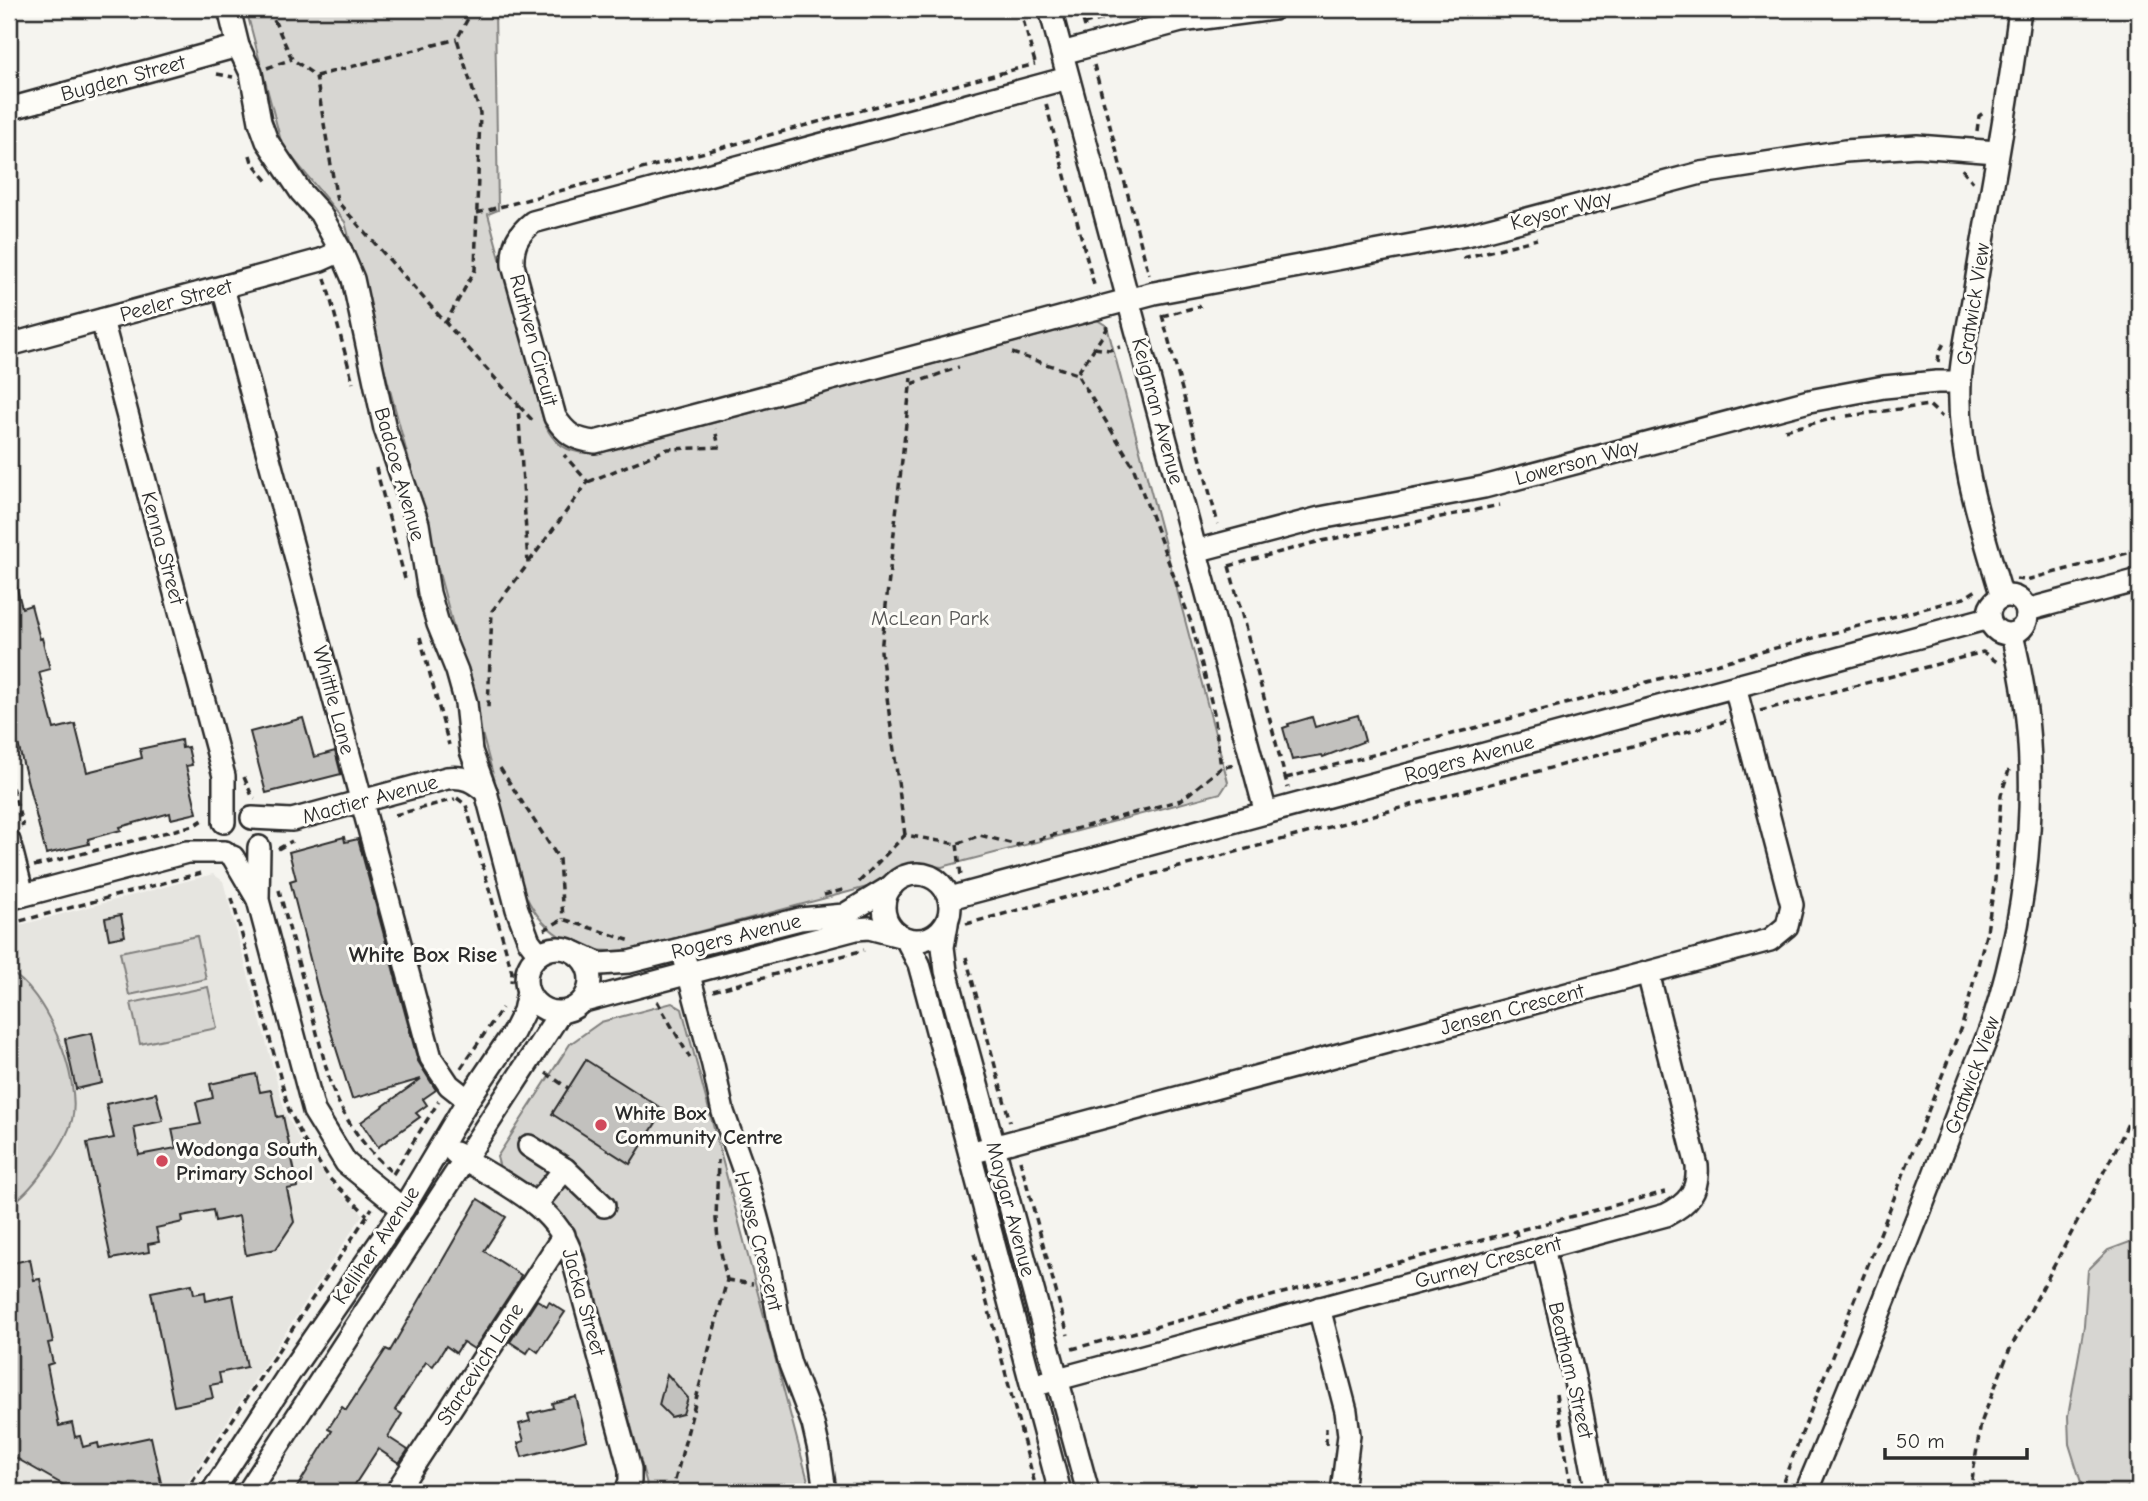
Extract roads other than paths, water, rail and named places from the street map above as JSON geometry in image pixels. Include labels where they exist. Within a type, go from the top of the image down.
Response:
[{"type":"street","name":"Badcoe Avenue","points":[[229,9],[231,48],[251,73],[260,122],[267,141],[301,192],[320,213],[353,279],[385,429],[418,524],[429,593],[466,703],[471,751],[517,909],[534,948]]},
{"type":"street","name":"Keighran Avenue","points":[[1050,9],[1266,813]]},
{"type":"street","points":[[1062,53],[1181,21],[1273,9]]},
{"type":"street","name":"Gratwick View","points":[[2000,590],[1969,470],[1962,431],[1960,382],[2011,79],[2020,9]]},
{"type":"street","name":"Bugden Street","points":[[9,109],[231,48]]},
{"type":"street","name":"Ruthven Circuit","points":[[1068,78],[533,222],[517,238],[512,250],[513,265],[555,417],[565,432],[578,440],[595,442],[1128,300]]},
{"type":"street","name":"Keysor Way","points":[[1128,300],[1154,292],[1471,234],[1701,173],[1845,151],[1917,146],[1997,152]]},
{"type":"street","name":"Peeler Street","points":[[9,345],[223,288],[321,260],[341,251]]},
{"type":"street","name":"Whittle Lane","points":[[223,288],[431,1058],[449,1085],[468,1100]]},
{"type":"street","name":"Kenna Street","points":[[102,320],[234,776],[237,819]]},
{"type":"street","name":"Lowerson Way","points":[[1195,551],[1320,518],[1484,487],[1809,401],[1884,387],[1960,382]]},
{"type":"street","points":[[2026,610],[2139,580]]},
{"type":"street","points":[[2000,590],[2019,599],[2026,610],[2023,628],[2012,635],[1994,630],[1989,618],[1991,606],[2000,590]]},
{"type":"street","name":"Rogers Avenue","points":[[576,953],[600,964],[629,962],[800,919],[844,915],[909,874],[919,874],[939,881],[950,898],[1989,618]]},
{"type":"street","name":"Gratwick View","points":[[1806,1492],[1946,1145],[1993,1020],[2010,954],[2024,883],[2030,771],[2021,670],[2012,635]]},
{"type":"street","name":"Jensen Crescent","points":[[970,1153],[1770,940],[1781,933],[1790,918],[1790,898],[1724,690]]},
{"type":"street","name":"Mactier Avenue","points":[[237,819],[248,856],[264,850],[294,830],[361,801],[460,777],[472,780],[485,792]]},
{"type":"street","points":[[237,819],[260,828],[264,850],[258,900]]},
{"type":"street","points":[[237,819],[314,1111],[346,1163],[403,1209]]},
{"type":"street","name":"Mactier Avenue","points":[[16,897],[187,852],[237,819],[294,830]]},
{"type":"street","points":[[16,835],[16,897]]},
{"type":"street","points":[[892,886],[884,907],[886,919],[891,929],[903,937]]},
{"type":"street","points":[[950,898],[953,930]]},
{"type":"street","name":"Rogers Avenue","points":[[584,1001],[856,929],[869,928],[915,941],[953,930]]},
{"type":"street","name":"Maygar Avenue","points":[[953,930],[943,947],[946,971],[1088,1492]]},
{"type":"street","name":"Maygar Avenue","points":[[903,937],[919,964],[1060,1492]]},
{"type":"street","points":[[557,947],[576,953],[584,960],[589,970],[589,991],[584,1001],[569,1011],[550,1012],[540,1008],[519,988],[534,948],[557,947]]},
{"type":"street","name":"Howse Crescent","points":[[682,949],[723,1112],[745,1174],[767,1255],[780,1327],[790,1364],[813,1424],[825,1492]]},
{"type":"street","name":"Gurney Crescent","points":[[1032,1386],[1666,1215],[1684,1205],[1694,1193],[1698,1180],[1697,1166],[1648,973]]},
{"type":"street","name":"Kelliher Avenue","points":[[212,1492],[293,1368],[403,1209],[468,1100],[513,1033],[524,1010],[519,988]]},
{"type":"street","name":"Kelliher Avenue","points":[[248,1492],[560,1013]]},
{"type":"street","name":"Jacka Street","points":[[441,1144],[536,1204],[549,1215],[564,1235],[572,1255],[630,1469],[628,1491]]},
{"type":"street","points":[[529,1146],[565,1169],[604,1206]]},
{"type":"street","points":[[536,1204],[565,1169]]},
{"type":"street","name":"Starcevich Lane","points":[[396,1492],[564,1235]]},
{"type":"street","name":"Beatham Street","points":[[1543,1248],[1579,1398],[1597,1492]]},
{"type":"street","points":[[1309,1310],[1346,1411],[1349,1435],[1342,1492]]},
{"type":"place","name":"White Box Community Centre","points":[[601,1125]]},
{"type":"place","name":"Wodonga South Primary School","points":[[162,1161]]},
{"type":"district","name":"White Box Rise","points":[[423,954]]},
{"type":"park label","name":"McLean Park","points":[[930,618]]}]
